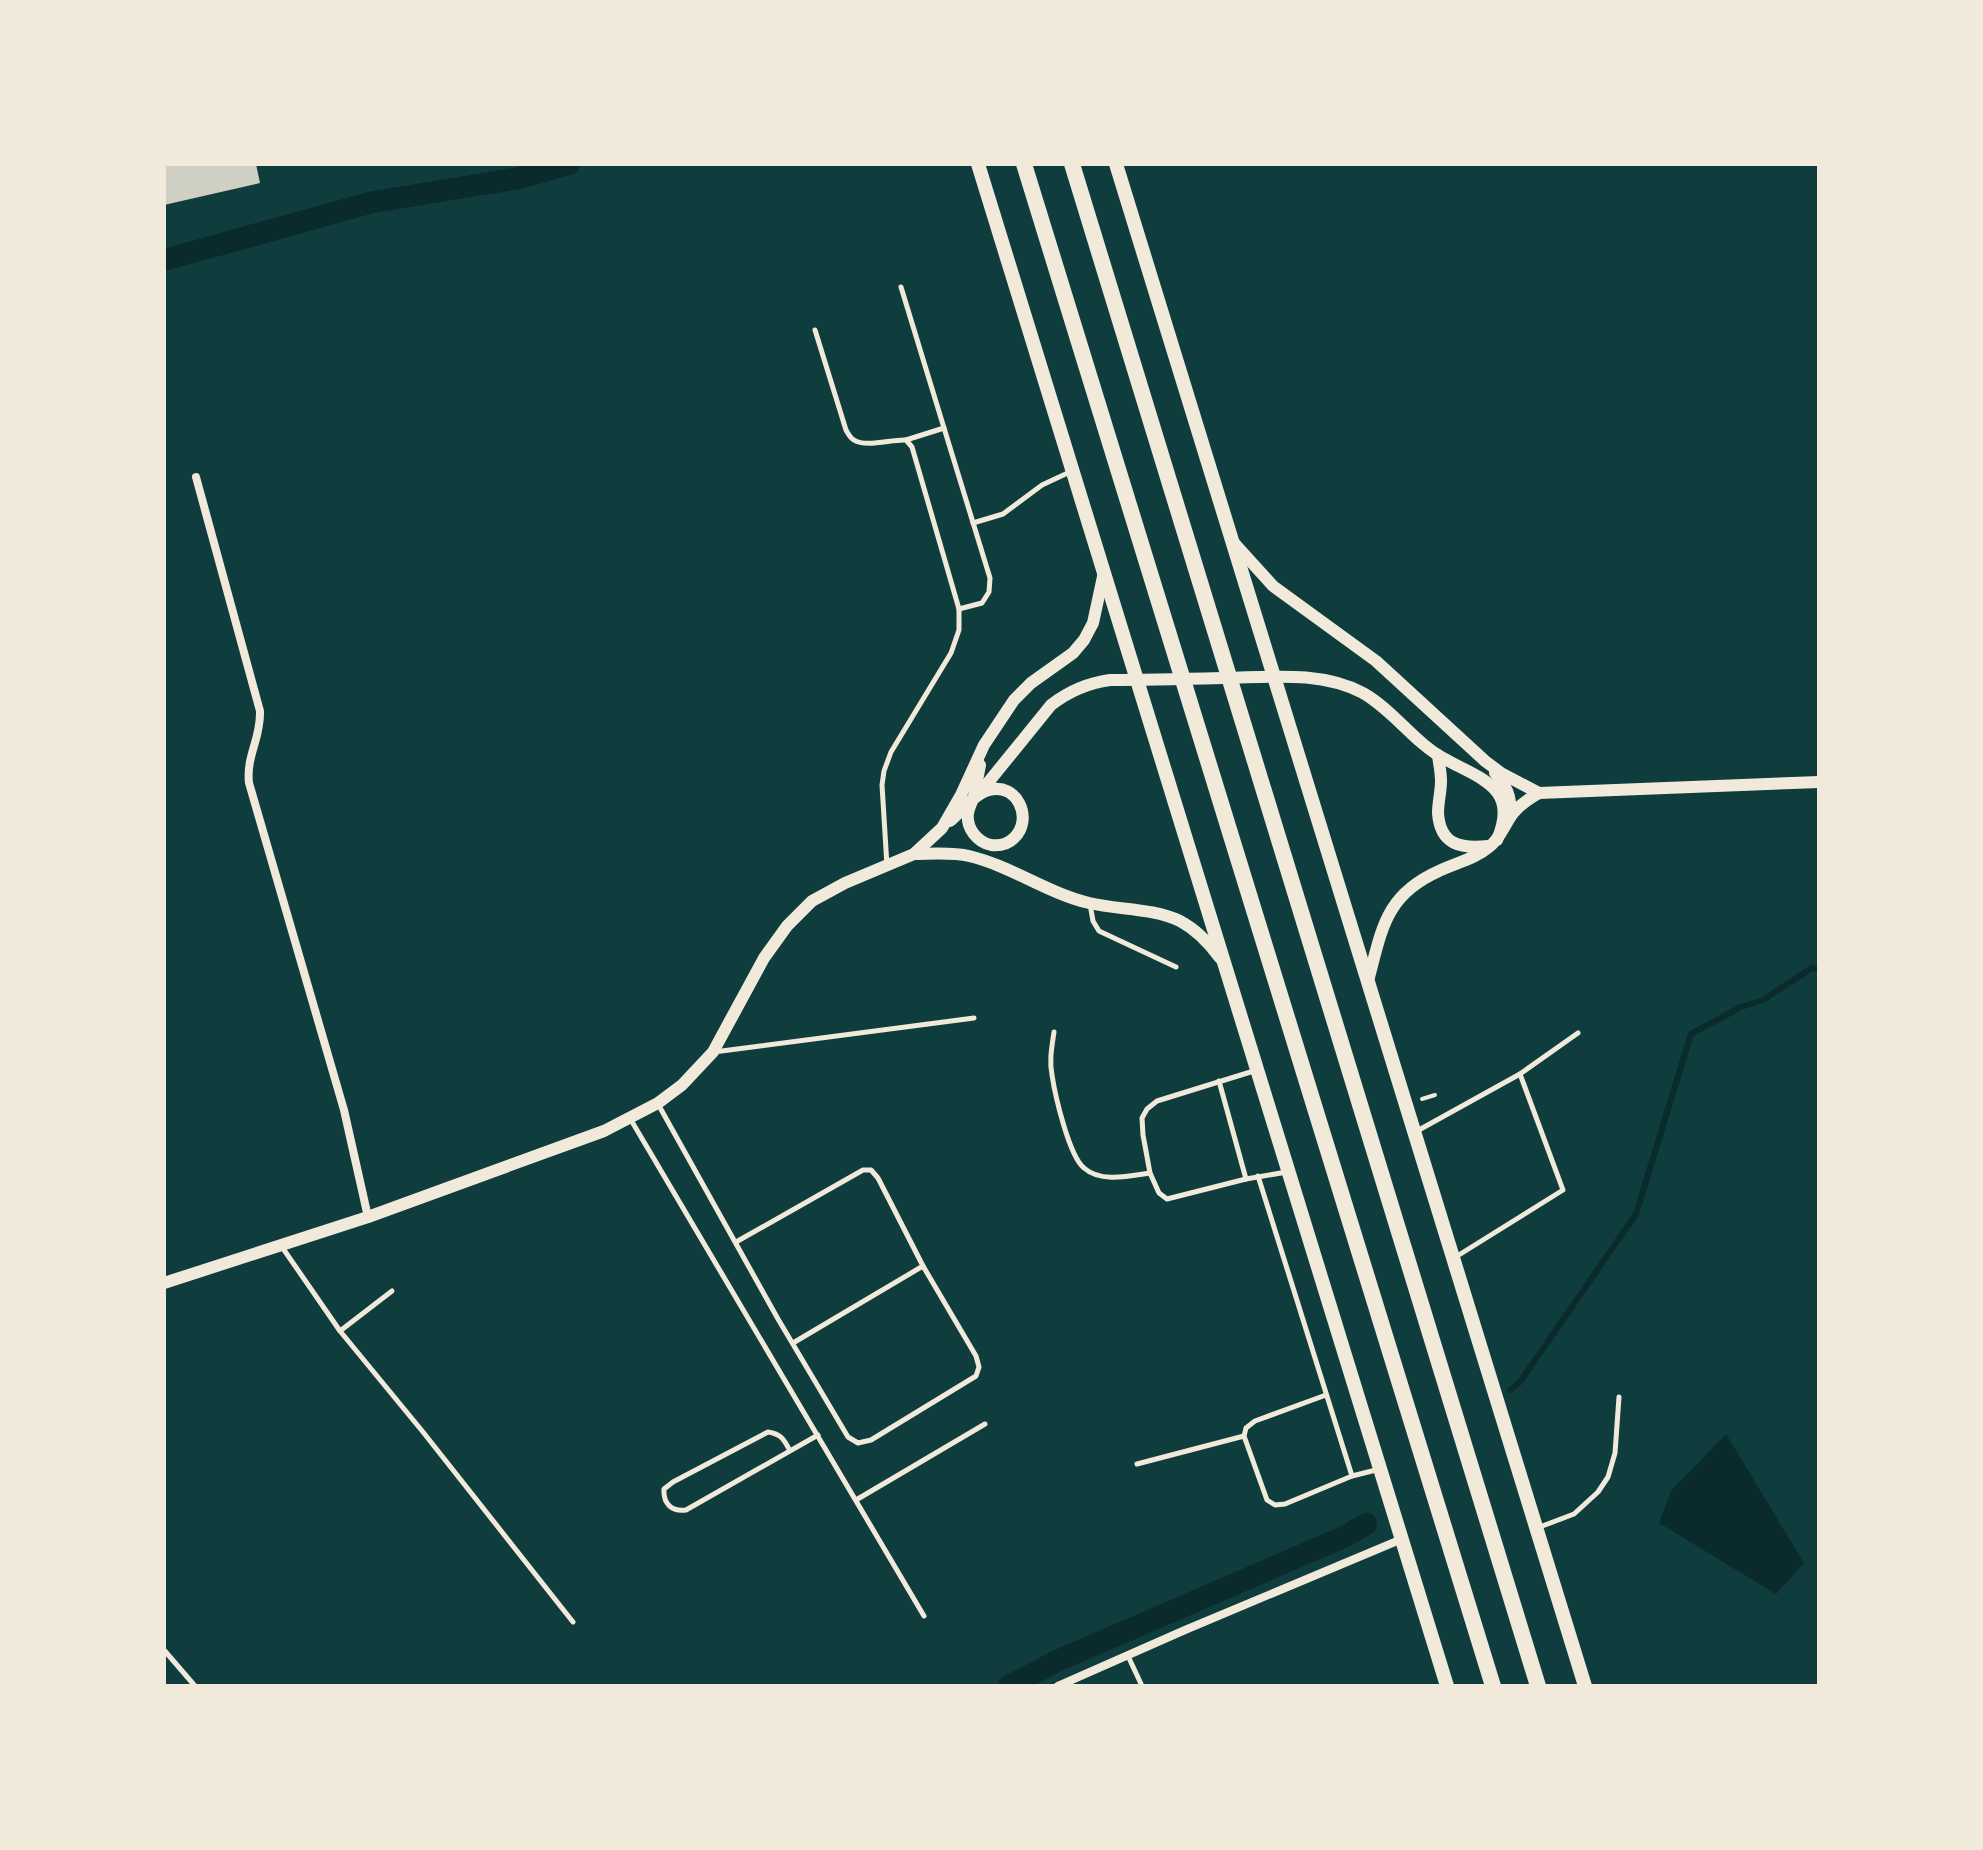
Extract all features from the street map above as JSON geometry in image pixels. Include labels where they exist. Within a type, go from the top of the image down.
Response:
[{"type":"highway","points":[[1024,164],[1493,1686]]},
{"type":"highway","points":[[1072,164],[1521,1631],[1541,1686]]},
{"type":"main road","points":[[978,164],[1447,1686]]},
{"type":"main road","points":[[1118,171],[1585,1686]]},
{"type":"street","points":[[196,477],[260,711],[258,735],[247,769],[249,783],[344,1110],[368,1217]]},
{"type":"street","points":[[1232,541],[1273,586],[1376,661],[1485,761],[1539,793],[1819,782]]},
{"type":"street","points":[[942,828],[984,745],[1014,700],[1031,683],[1073,653],[1084,640],[1093,623],[1104,571]]},
{"type":"street","points":[[164,1283],[368,1217],[604,1131],[658,1103],[682,1085],[713,1052],[764,958],[787,926],[812,901],[845,883],[914,854],[975,798],[1051,705],[1085,685],[1110,680],[1300,677],[1350,686],[1379,703],[1438,755],[1495,789],[1503,803],[1504,813],[1502,828],[1494,843],[1474,848],[1449,841],[1438,813],[1441,782],[1438,755]]},
{"type":"street","points":[[984,745],[975,798],[967,818],[969,827],[1013,872]]},
{"type":"street","points":[[1485,761],[1505,785],[1510,797],[1508,821]]},
{"type":"street","points":[[975,798],[995,789],[1003,790],[1018,801],[1022,810],[1024,819],[1016,837],[1008,843],[989,845]]},
{"type":"street","points":[[1368,981],[1386,919],[1403,893],[1429,875],[1468,859],[1494,843],[1515,811],[1539,793]]},
{"type":"street","points":[[914,854],[966,855],[1066,896],[1164,915],[1181,922],[1206,940],[1225,965]]},
{"type":"street","points":[[1058,1686],[1402,1539]]},
{"type":"lane","points":[[901,287],[990,578],[989,592],[982,603],[959,609]]},
{"type":"lane","points":[[815,330],[846,430],[854,440],[866,444],[906,440],[944,428]]},
{"type":"lane","points":[[887,867],[882,785],[884,771],[891,752],[951,653],[959,630],[959,609],[912,447],[906,440]]},
{"type":"lane","points":[[973,523],[1003,514],[1042,485],[1073,470]]},
{"type":"lane","points":[[1090,903],[1093,921],[1099,931],[1176,967]]},
{"type":"lane","points":[[713,1052],[974,1018]]},
{"type":"lane","points":[[1054,1032],[1051,1073],[1071,1150],[1083,1168],[1107,1177],[1150,1173]]},
{"type":"lane","points":[[1414,1133],[1520,1074],[1578,1033]]},
{"type":"lane","points":[[1258,1069],[1157,1101],[1147,1109],[1142,1118],[1150,1173],[1159,1193],[1167,1199],[1289,1171]]},
{"type":"lane","points":[[1453,1259],[1563,1190],[1520,1074]]},
{"type":"lane","points":[[1219,1081],[1246,1179]]},
{"type":"lane","points":[[658,1103],[736,1242],[793,1343],[848,1437],[858,1443],[871,1440],[976,1376],[979,1367],[976,1356],[871,1170],[863,1170],[846,1178],[736,1242]]},
{"type":"lane","points":[[630,1119],[924,1616]]},
{"type":"lane","points":[[1258,1176],[1352,1476]]},
{"type":"lane","points":[[281,1246],[340,1331],[573,1622]]},
{"type":"lane","points":[[793,1343],[923,1266]]},
{"type":"lane","points":[[340,1331],[392,1291]]},
{"type":"lane","points":[[1326,1395],[1255,1421],[1246,1428],[1244,1436],[1267,1500],[1275,1505],[1285,1504],[1352,1476],[1380,1469]]},
{"type":"lane","points":[[1536,1528],[1574,1514],[1598,1492],[1608,1477],[1615,1453],[1619,1397]]},
{"type":"lane","points":[[856,1500],[985,1424]]},
{"type":"lane","points":[[790,1451],[783,1438],[768,1432],[673,1482],[664,1489],[663,1498],[668,1507],[677,1511],[686,1510],[790,1451],[818,1435]]},
{"type":"lane","points":[[1137,1464],[1244,1436]]},
{"type":"lane","points":[[164,1650],[195,1686]]},
{"type":"lane","points":[[1128,1656],[1142,1686]]},
{"type":"water","points":[[1726,1434],[1804,1563],[1776,1594],[1659,1523],[1671,1491]]},
{"type":"building","points":[[164,164],[256,164],[260,183],[164,205]]},
{"type":"waterway","points":[[164,260],[373,202],[520,178],[569,164]]},
{"type":"waterway","points":[[1510,1390],[1520,1382],[1636,1214],[1691,1034],[1741,1007],[1763,1000],[1812,968],[1819,969]]},
{"type":"waterway","points":[[1009,1686],[1059,1660],[1346,1536],[1366,1524]]}]
